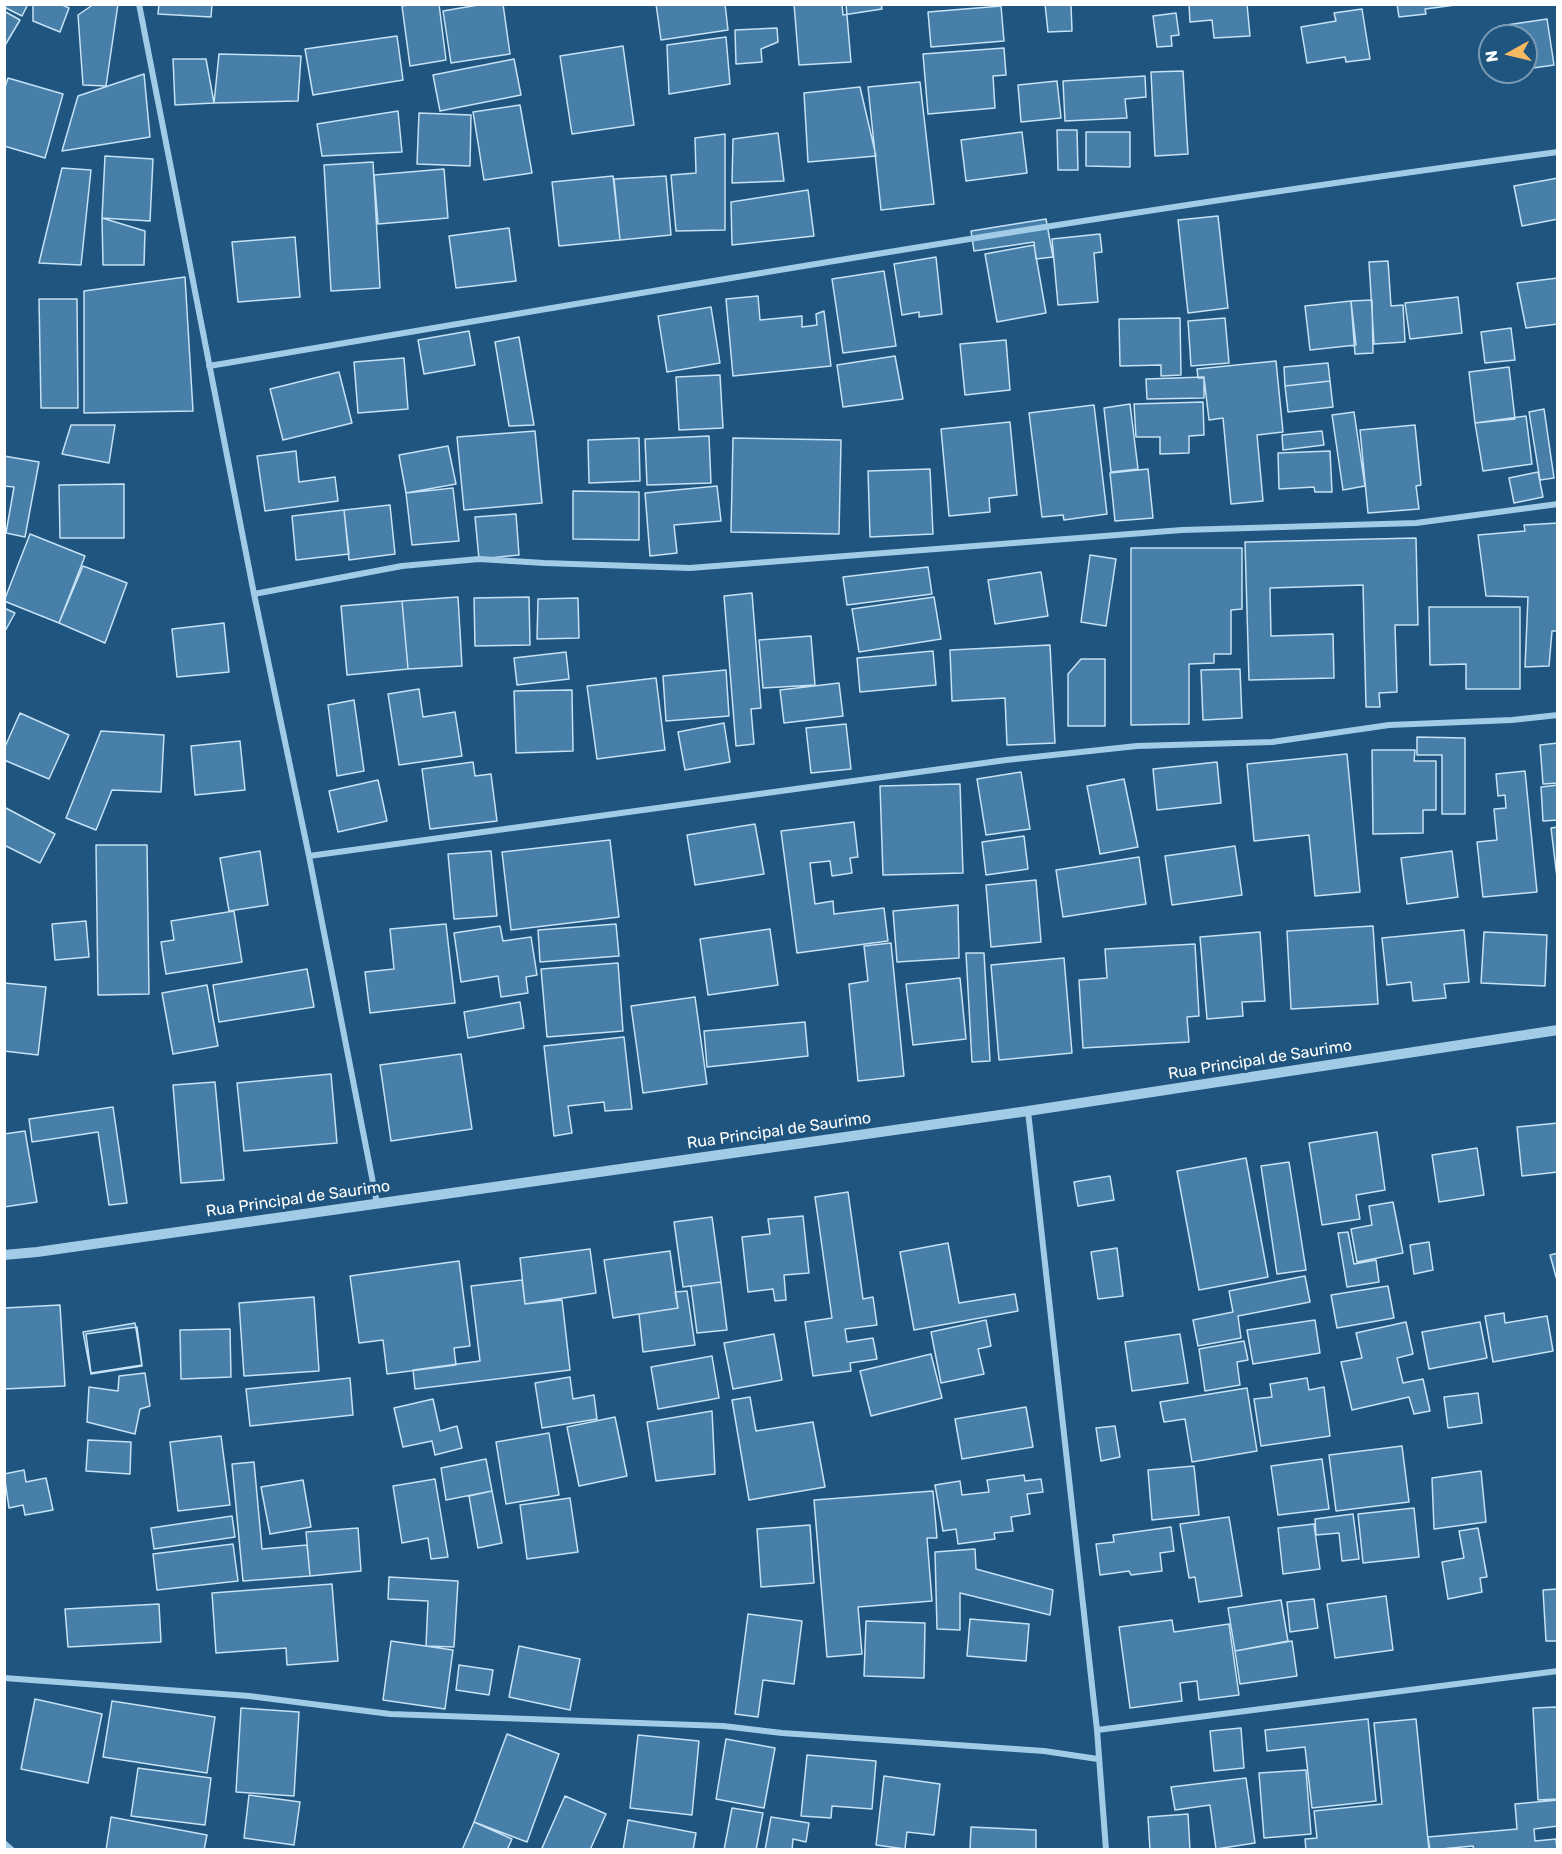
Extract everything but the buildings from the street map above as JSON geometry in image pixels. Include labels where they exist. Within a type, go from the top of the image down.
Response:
[{"type":"street","points":[[139,4],[254,594],[309,856],[377,1203]]},
{"type":"street","points":[[209,366],[947,241],[1367,177],[1557,152]]},
{"type":"street","points":[[254,594],[402,566],[479,559],[690,568],[1182,530],[1416,523],[1557,504]]},
{"type":"street","points":[[309,856],[1006,760],[1137,746],[1272,742],[1389,724],[1512,720],[1557,715]]},
{"type":"street","name":"Rua Principal de Saurimo","points":[[4,1255],[1028,1111],[1557,1030]]},
{"type":"street","points":[[1028,1111],[1097,1730],[1106,1850]]},
{"type":"street","points":[[1097,1730],[1557,1671]]},
{"type":"street","points":[[4,1678],[249,1696],[390,1714],[723,1726],[782,1733],[1044,1751],[1098,1759]]},
{"type":"street","points":[[4,1843],[12,1850]]}]
